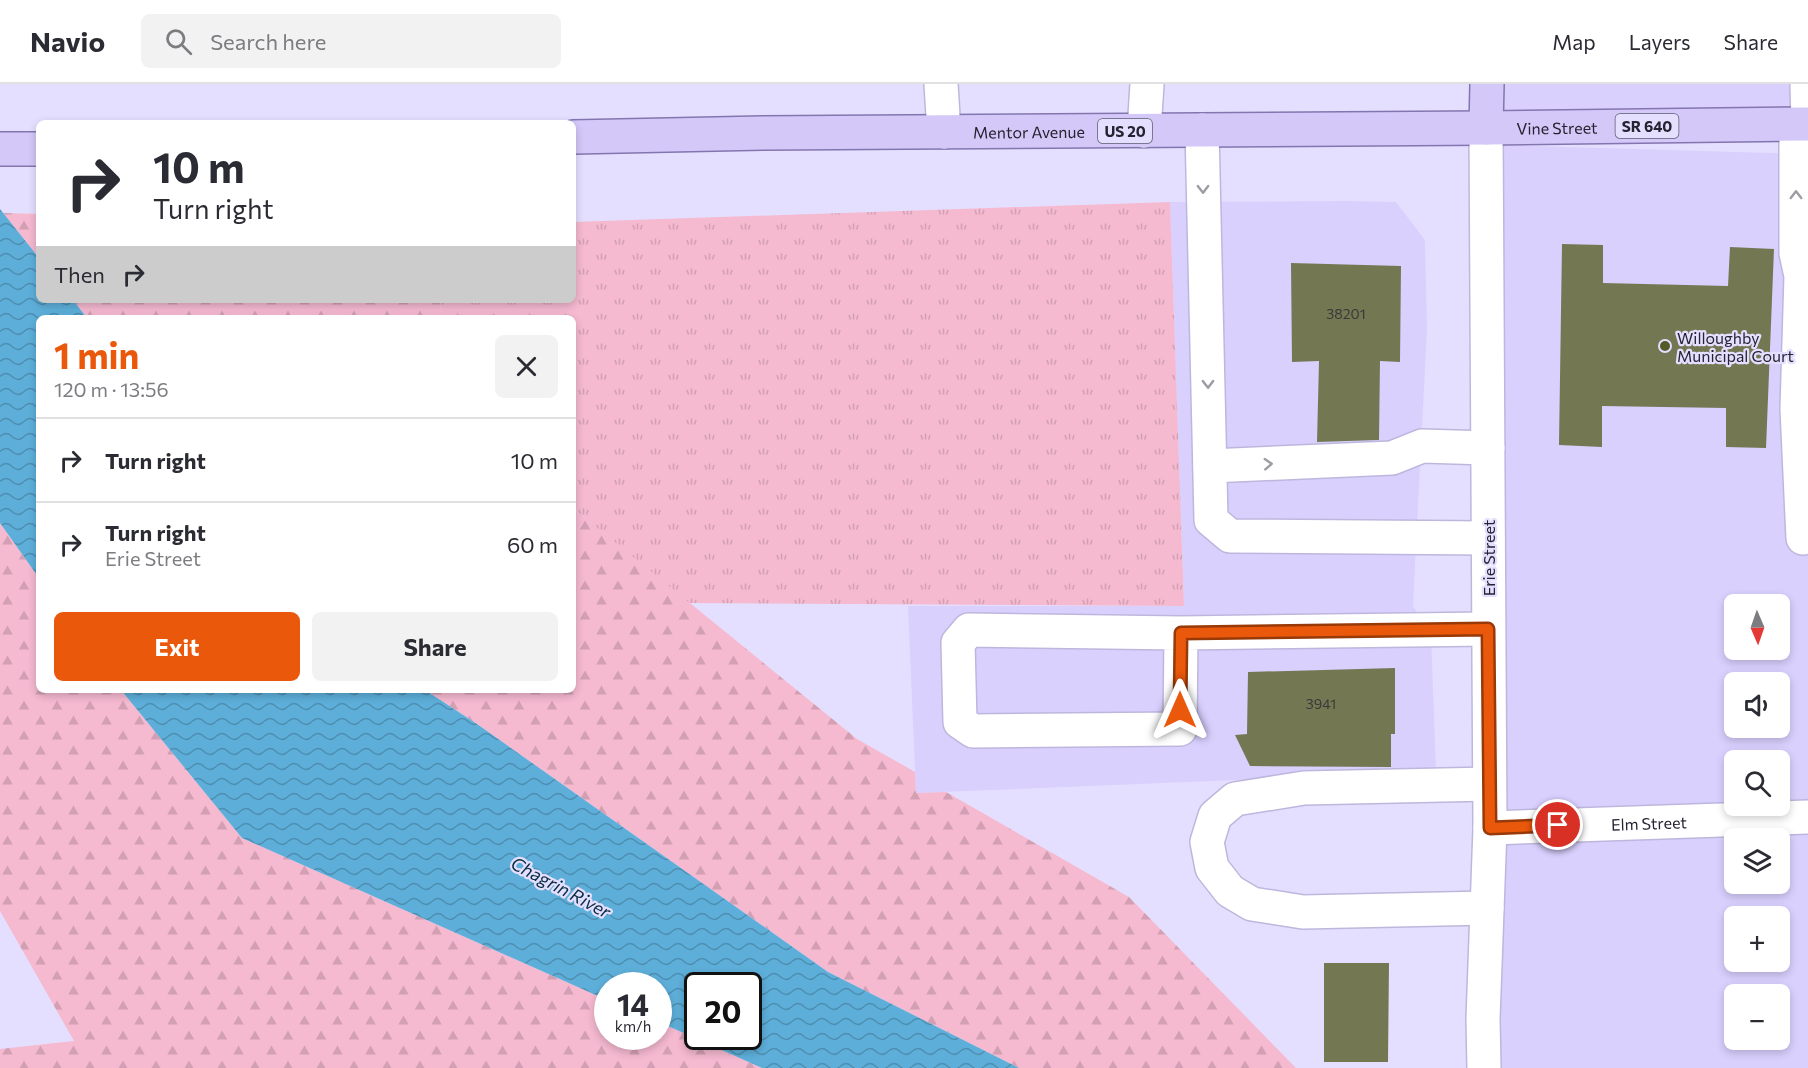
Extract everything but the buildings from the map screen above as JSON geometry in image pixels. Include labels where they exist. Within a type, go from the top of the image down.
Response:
[{"type":"main road","name":"Erie Street","points":[[1486,129],[1487,84]]},
{"type":"main road","name":"Vine Street","points":[[1486,129],[1804,124]]},
{"type":"main road","name":"Mentor Avenue","points":[[576,137],[763,133],[1486,129]]},
{"type":"main road","points":[[0,149],[36,149]]},
{"type":"street","points":[[941,84],[944,132]]},
{"type":"street","points":[[1144,131],[1147,84]]},
{"type":"street","points":[[1803,538],[1797,409],[1801,276],[1796,254],[1807,84]]},
{"type":"street","name":"Erie Street","points":[[1484,1068],[1483,1019],[1490,828],[1486,129]]},
{"type":"street","points":[[1202,130],[1211,520],[1230,536],[1488,538]]},
{"type":"street","points":[[1210,466],[1392,458],[1422,446],[1488,448]]},
{"type":"street","points":[[1181,633],[1180,729],[973,731],[960,722],[958,643],[969,630],[1181,633],[1488,629]]},
{"type":"street","points":[[1487,908],[1303,912],[1252,904],[1230,891],[1212,868],[1207,842],[1215,816],[1235,799],[1304,788],[1489,784]]},
{"type":"street","name":"Elm Street","points":[[1490,828],[1808,817]]},
{"type":"shaded area","points":[[1501,84],[1808,84],[1808,111],[1501,117]]},
{"type":"shaded area","points":[[1498,145],[1808,154],[1808,803],[1790,804],[1790,750],[1724,750],[1724,806],[1503,816]]},
{"type":"shaded area","points":[[1170,202],[1396,202],[1425,240],[1427,329],[1413,606],[1431,634],[1436,772],[916,793],[908,606],[1184,606]]},
{"type":"shaded area","points":[[1808,831],[1808,1068],[1499,1068],[1502,840],[1724,833],[1724,894],[1790,894],[1790,832]]},
{"type":"green space","points":[[1170,202],[1184,606],[688,603],[576,510],[576,315],[442,315],[440,303],[576,303],[576,222]]},
{"type":"green space","points":[[3,213],[36,214],[36,254]]},
{"type":"green space","points":[[75,303],[440,303],[442,315],[85,315]]},
{"type":"green space","points":[[576,510],[857,739],[915,772],[916,793],[946,792],[1129,897],[1296,1068],[1019,1068],[828,972],[477,724],[430,693],[576,693]]},
{"type":"green space","points":[[0,523],[36,574],[36,693],[123,693],[242,838],[594,994],[594,1050],[672,1050],[672,1028],[684,1033],[684,1050],[722,1050],[762,1068],[0,1068],[0,1049],[74,1041],[0,911]]},
{"type":"water","points":[[0,209],[36,254],[36,303],[75,303],[85,315],[36,315],[36,574],[0,523]]},
{"type":"water","name":"Chagrin River","points":[[123,693],[430,693],[477,724],[828,972],[1019,1068],[762,1068],[722,1050],[762,1050],[762,972],[684,972],[684,1033],[672,1028],[672,972],[594,972],[594,994],[242,838]]},
{"type":"place","name":"Willoughby Municipal Court","points":[[1665,346]]},
{"type":"route","points":[[1180,710],[1181,633],[1488,629],[1490,828],[1558,825]]}]
